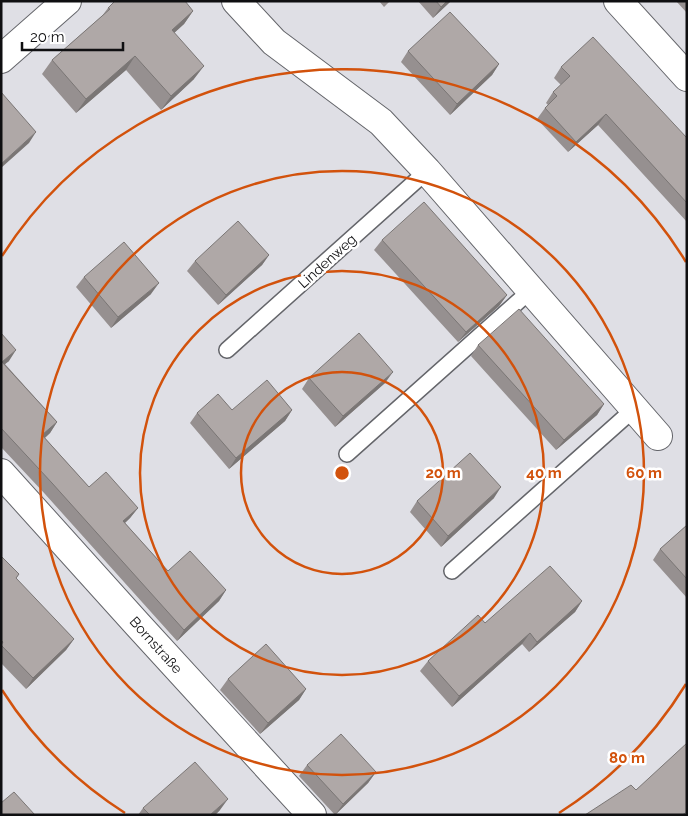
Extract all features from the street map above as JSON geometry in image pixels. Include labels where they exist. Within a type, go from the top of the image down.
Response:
[{"type":"street","points":[[1,59],[67,1]]},
{"type":"street","points":[[236,1],[274,42],[381,122],[427,171],[658,436]]},
{"type":"street","points":[[618,1],[687,77]]},
{"type":"street","name":"Bornstraße","points":[[1,473],[312,815]]},
{"type":"lane","name":"Lindenweg","points":[[227,350],[427,171]]},
{"type":"lane","points":[[347,454],[530,291]]},
{"type":"lane","points":[[452,571],[634,409]]},
{"type":"building","points":[[115,1],[185,1],[193,11],[172,30],[204,66],[171,96],[135,56],[86,99],[52,60],[110,9],[108,8]]},
{"type":"building","points":[[436,1],[447,1],[441,7]]},
{"type":"building","points":[[450,12],[499,64],[457,104],[408,51]]},
{"type":"building","points":[[593,37],[687,138],[687,203],[606,114],[576,142],[545,108],[557,96],[553,92],[570,76],[561,67]]},
{"type":"building","points":[[1,92],[36,132],[1,164]]},
{"type":"building","points":[[424,202],[507,295],[466,332],[382,240]]},
{"type":"building","points":[[238,221],[269,255],[226,295],[195,261]]},
{"type":"building","points":[[124,242],[159,283],[118,317],[84,277]]},
{"type":"building","points":[[519,309],[604,404],[564,440],[478,345]]},
{"type":"building","points":[[1,333],[16,350],[2,362],[57,422],[42,435],[89,487],[106,472],[138,508],[123,521],[168,571],[190,551],[226,590],[184,630],[1,428]]},
{"type":"building","points":[[359,333],[393,372],[343,416],[309,378]]},
{"type":"building","points":[[267,380],[292,410],[236,458],[197,413],[218,394],[232,410]]},
{"type":"building","points":[[470,453],[501,487],[448,536],[417,501]]},
{"type":"building","points":[[687,525],[687,579],[660,549]]},
{"type":"building","points":[[1,556],[19,574],[16,578],[74,639],[33,678],[1,645],[3,642],[1,640]]},
{"type":"building","points":[[550,566],[582,601],[537,642],[530,633],[459,696],[428,661],[478,615],[485,623]]},
{"type":"building","points":[[266,644],[306,689],[268,723],[228,679]]},
{"type":"building","points":[[341,734],[376,772],[343,804],[307,765]]},
{"type":"building","points":[[687,743],[687,812],[682,815],[585,815],[631,785],[636,790]]},
{"type":"building","points":[[195,762],[228,799],[210,815],[150,815],[143,808]]},
{"type":"building","points":[[14,792],[35,815],[1,815],[1,803]]}]
